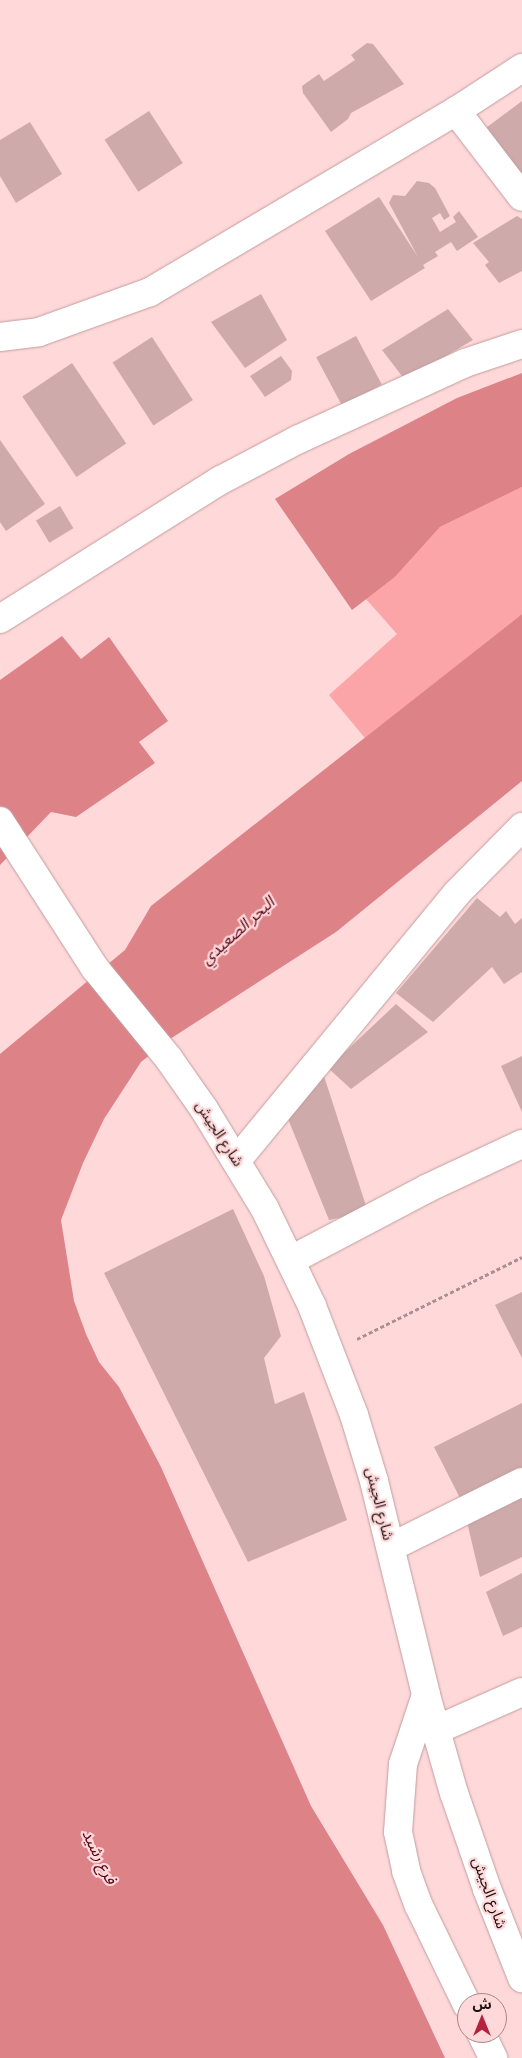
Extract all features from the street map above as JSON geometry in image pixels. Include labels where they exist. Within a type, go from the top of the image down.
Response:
[{"type":"main road","points":[[0,337],[40,332],[150,292],[520,73]]},
{"type":"main road","points":[[456,111],[522,197]]},
{"type":"main road","points":[[0,619],[221,480],[297,440],[465,364],[522,344]]},
{"type":"main road","name":"شارع الجيش","points":[[0,821],[94,967],[169,1059],[236,1160],[291,1260],[331,1351],[374,1481],[436,1730],[487,1889],[522,1978]]},
{"type":"main road","points":[[236,1160],[456,893],[520,836]]},
{"type":"main road","points":[[291,1260],[428,1188],[522,1144]]},
{"type":"main road","points":[[390,1547],[522,1482]]},
{"type":"main road","points":[[436,1730],[522,1692]]},
{"type":"main road","points":[[426,1695],[403,1764],[398,1832],[406,1870],[419,1906],[461,1993]]},
{"type":"main road","points":[[485,2043],[493,2058]]},
{"type":"path","points":[[331,1351],[522,1257]]},
{"type":"shaded area","points":[[522,487],[522,614],[365,738],[329,695],[397,634],[366,599],[395,577],[440,527]]},
{"type":"water","points":[[522,373],[522,487],[440,527],[395,577],[352,610],[275,499],[349,454],[457,398]]},
{"type":"water","points":[[522,614],[522,781],[336,932],[170,1039],[141,1062],[104,1119],[83,1163],[61,1220],[74,1301],[86,1334],[99,1362],[119,1387],[161,1467],[311,1806],[383,1925],[445,2058],[0,2058],[0,1054],[125,950],[151,906]]},
{"type":"water","points":[[62,636],[81,659],[109,637],[168,721],[139,742],[155,763],[76,817],[51,812],[0,865],[0,680]]},
{"type":"building","points":[[367,43],[373,44],[404,84],[351,113],[348,119],[331,132],[303,93],[302,86],[319,74],[324,81],[355,60],[351,55]]},
{"type":"building","points":[[522,101],[522,182],[483,130]]},
{"type":"building","points":[[149,111],[183,163],[138,192],[105,140]]},
{"type":"building","points":[[30,122],[62,174],[16,203],[0,176],[0,140]]},
{"type":"building","points":[[417,181],[429,183],[435,188],[450,216],[444,220],[440,213],[432,218],[440,232],[456,222],[453,217],[459,211],[478,237],[457,251],[451,242],[435,252],[438,256],[423,265],[425,268],[371,301],[325,231],[379,197],[418,257],[389,203],[393,195],[405,196]]},
{"type":"building","points":[[517,216],[522,219],[522,271],[499,283],[485,265],[489,262],[473,243]]},
{"type":"building","points":[[261,294],[287,340],[245,368],[211,322]]},
{"type":"building","points":[[448,309],[473,340],[405,380],[382,350]]},
{"type":"building","points":[[356,336],[382,385],[342,406],[316,357]]},
{"type":"building","points":[[152,337],[193,400],[153,425],[113,363]]},
{"type":"building","points":[[281,356],[292,371],[291,380],[265,397],[250,376]]},
{"type":"building","points":[[72,363],[126,443],[76,477],[22,397]]},
{"type":"building","points":[[0,440],[45,504],[6,531],[0,522]]},
{"type":"building","points":[[60,506],[73,528],[49,543],[36,520]]},
{"type":"building","points":[[477,898],[500,917],[506,911],[515,924],[522,918],[522,972],[504,984],[492,967],[433,1022],[396,993]]},
{"type":"building","points":[[396,1004],[428,1032],[351,1089],[328,1068]]},
{"type":"building","points":[[522,1056],[522,1112],[501,1066]]},
{"type":"building","points":[[323,1073],[368,1212],[329,1220],[284,1109]]},
{"type":"building","points":[[233,1209],[264,1276],[281,1336],[264,1358],[275,1404],[304,1392],[347,1520],[248,1562],[104,1273]]},
{"type":"building","points":[[522,1292],[522,1358],[495,1305]]},
{"type":"building","points":[[522,1403],[522,1474],[463,1504],[434,1447]]},
{"type":"building","points":[[522,1496],[522,1557],[480,1577],[467,1522]]},
{"type":"building","points":[[522,1573],[522,1627],[503,1636],[486,1592]]},
{"type":"water label","name":"البحر الصعيدي","points":[[238,931]]},
{"type":"water label","name":"فرع رشيد","points":[[99,1857]]}]
